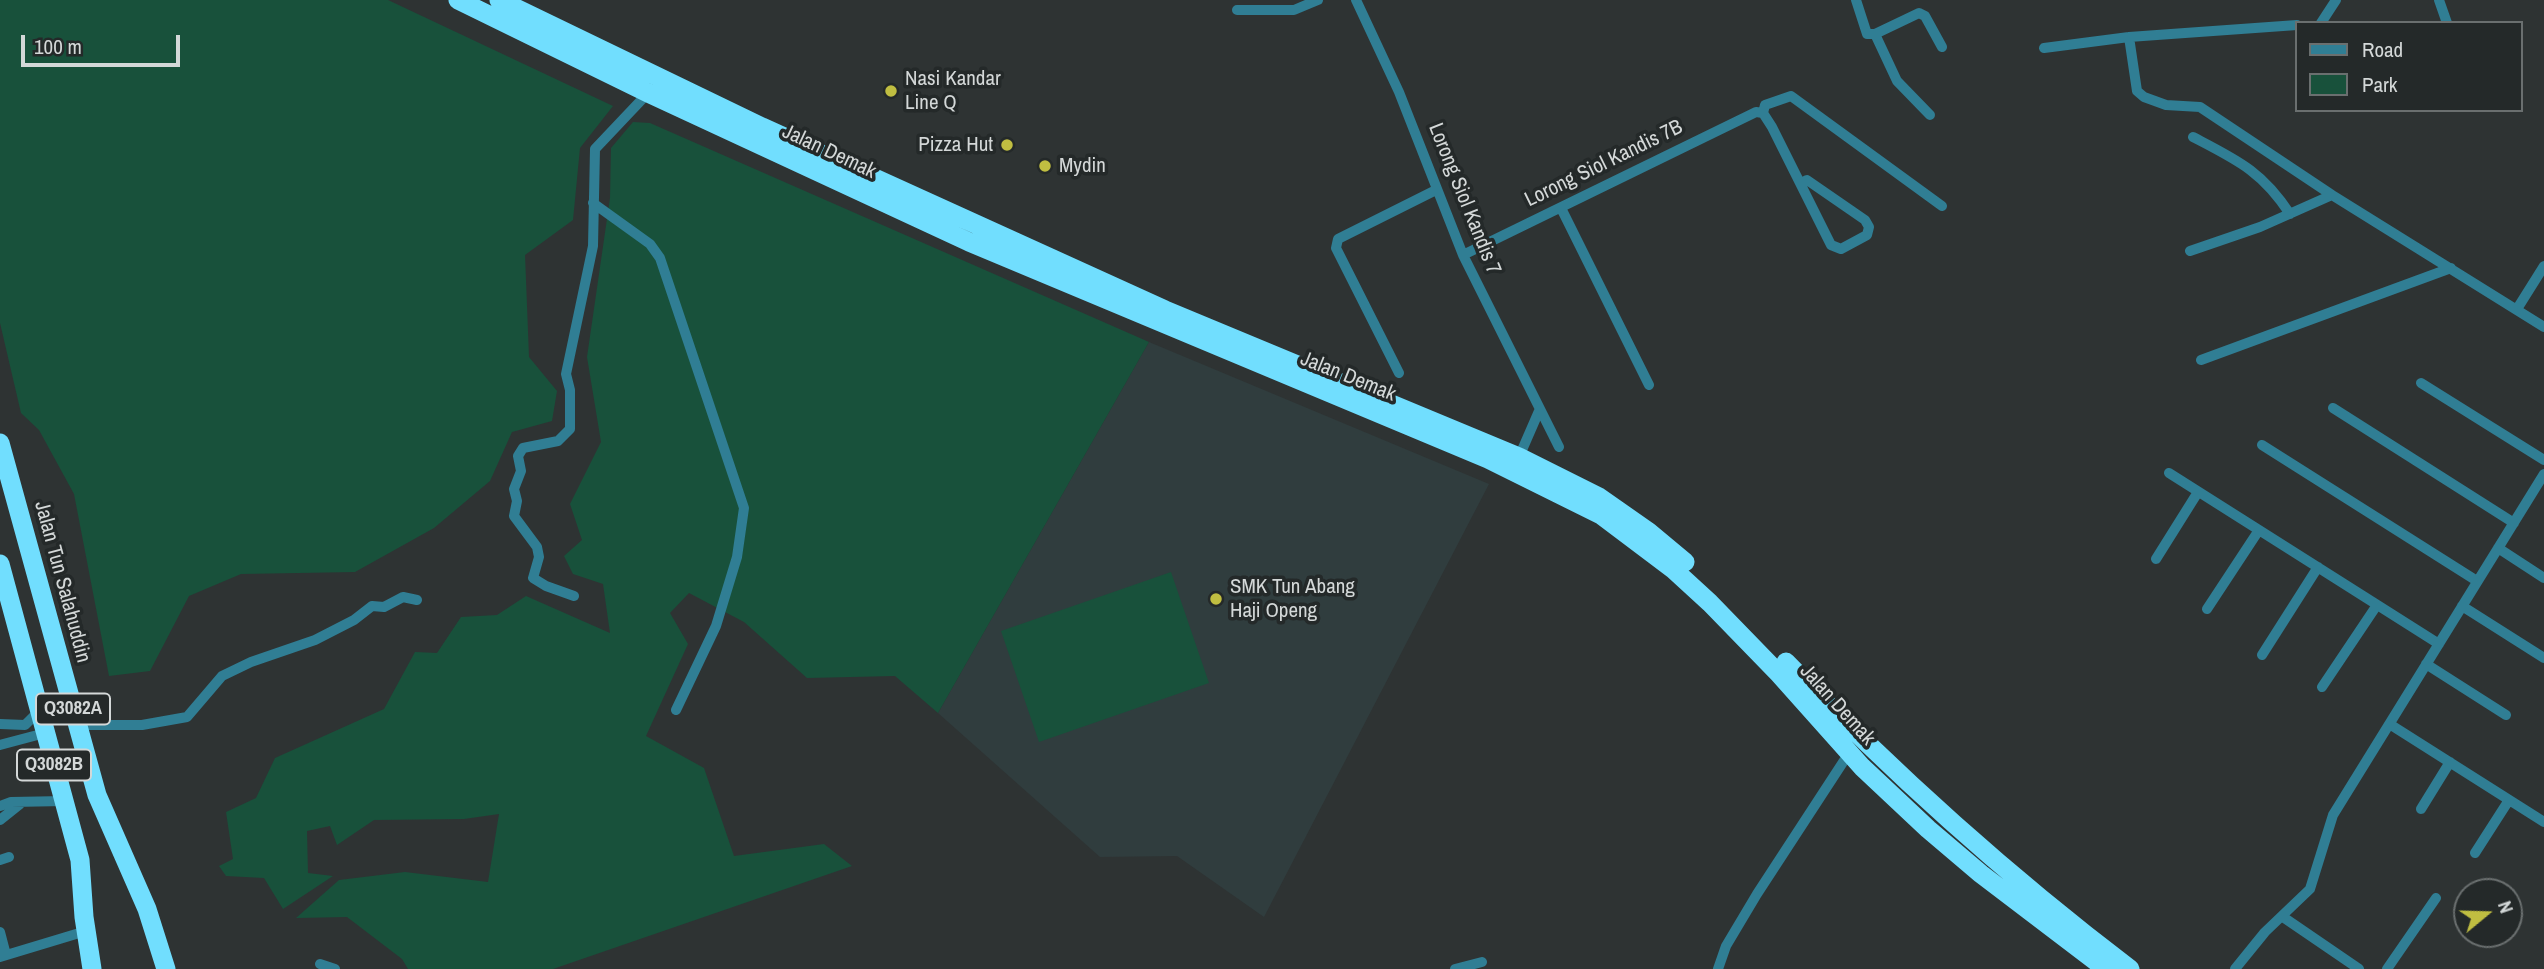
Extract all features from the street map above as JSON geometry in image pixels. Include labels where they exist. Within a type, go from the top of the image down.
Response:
[{"type":"highway","name":"Jalan Demak","points":[[458,0],[648,93],[969,242],[1488,459],[1601,514],[1674,570],[1701,595],[1779,674],[1850,753],[1960,856],[2106,969]]},
{"type":"highway","name":"Jalan Demak","points":[[499,0],[762,127],[1165,310],[1519,457],[1599,497],[1649,532],[1719,594],[1844,723],[1955,829],[2130,969]]},
{"type":"highway","name":"Jalan Tun Salahuddin","points":[[0,443],[97,795],[147,909],[166,969]]},
{"type":"highway","name":"Q3082B","points":[[0,564],[80,860],[92,969]]},
{"type":"street","points":[[1237,10],[1294,10],[1318,0]]},
{"type":"street","name":"Lorong Siol Kandis 7","points":[[1356,0],[1399,92],[1463,255],[1559,447]]},
{"type":"street","points":[[1856,0],[1863,29],[1867,34],[1875,34],[1919,13],[1925,16],[1942,47]]},
{"type":"street","points":[[2320,21],[2336,0]]},
{"type":"street","points":[[2438,0],[2446,21]]},
{"type":"street","points":[[2044,48],[2129,37],[2296,25]]},
{"type":"street","points":[[1875,34],[1897,80],[1930,115]]},
{"type":"street","points":[[2129,37],[2137,91],[2144,97],[2166,105],[2200,107],[2332,195],[2544,327]]},
{"type":"street","points":[[574,596],[533,578],[539,557],[537,547],[514,516],[517,500],[514,489],[521,471],[519,452],[531,445],[558,441],[570,429],[570,390],[566,374],[593,246],[595,149],[648,93]]},
{"type":"street","name":"Lorong Siol Kandis 7B","points":[[1463,255],[1756,112],[1763,113],[1765,105],[1773,99],[1791,96],[1941,206]]},
{"type":"street","points":[[1763,113],[1836,249],[1867,235],[1869,227],[1865,220],[1817,185],[1807,180],[1801,183]]},
{"type":"street","points":[[2193,137],[2244,164],[2272,187],[2290,214]]},
{"type":"street","points":[[1399,373],[1336,248],[1338,239],[1436,190]]},
{"type":"street","points":[[2189,251],[2290,214],[2332,195]]},
{"type":"street","points":[[593,202],[650,244],[660,258],[744,508],[737,557],[716,626],[676,710]]},
{"type":"street","points":[[1560,208],[1649,385]]},
{"type":"street","points":[[2517,309],[2544,267]]},
{"type":"street","points":[[2201,360],[2451,268]]},
{"type":"street","points":[[2421,383],[2544,460]]},
{"type":"street","points":[[2333,408],[2514,523]]},
{"type":"street","points":[[1519,457],[1539,411]]},
{"type":"street","points":[[2262,445],[2477,581]]},
{"type":"street","points":[[2169,473],[2439,644]]},
{"type":"street","points":[[2235,969],[2265,932],[2310,889],[2333,815],[2514,523],[2540,492],[2544,474]]},
{"type":"street","points":[[2156,559],[2198,492]]},
{"type":"street","points":[[2207,609],[2259,530]]},
{"type":"street","points":[[2498,548],[2544,578]]},
{"type":"street","points":[[2262,655],[2318,567]]},
{"type":"street","points":[[78,725],[142,725],[187,717],[222,676],[239,667],[315,640],[354,620],[372,606],[384,607],[403,597],[417,600]]},
{"type":"street","points":[[2322,687],[2377,605]]},
{"type":"street","points":[[2462,606],[2544,658]]},
{"type":"street","points":[[2427,664],[2506,715]]},
{"type":"street","points":[[0,723],[24,725],[39,711]]},
{"type":"street","points":[[2391,725],[2544,822]]},
{"type":"street","points":[[0,745],[45,733]]},
{"type":"street","points":[[1718,969],[1726,946],[1751,905],[1850,753]]},
{"type":"street","points":[[2421,809],[2450,762]]},
{"type":"street","points":[[2475,853],[2509,800]]},
{"type":"street","points":[[0,806],[65,801]]},
{"type":"street","points":[[0,820],[23,803]]},
{"type":"street","points":[[2387,969],[2436,898]]},
{"type":"street","points":[[2283,916],[2359,969]]},
{"type":"street","points":[[0,932],[3,956],[86,931]]},
{"type":"street","points":[[1455,969],[1482,962]]},
{"type":"street","points":[[320,964],[335,969]]},
{"type":"shaded area","name":"SMK Tun Abang Haji Openg","points":[[1149,342],[1489,484],[1264,917],[1177,856],[1100,857],[938,713]]},
{"type":"green space","points":[[0,0],[388,0],[613,106],[580,148],[573,220],[525,255],[529,357],[557,391],[552,421],[512,432],[490,481],[434,528],[355,572],[241,574],[189,596],[150,671],[109,676],[74,494],[39,430],[21,413],[0,323]]},
{"type":"green space","points":[[633,122],[650,123],[1149,342],[938,713],[895,676],[807,678],[744,622],[689,593],[670,613],[688,644],[646,736],[704,768],[734,856],[824,844],[852,866],[553,969],[408,969],[402,959],[347,917],[296,918],[339,880],[405,872],[488,882],[499,814],[464,819],[374,820],[337,845],[330,826],[307,831],[308,873],[333,876],[283,909],[264,878],[226,876],[219,866],[233,859],[226,812],[256,798],[275,758],[384,709],[415,652],[437,653],[461,617],[497,615],[526,596],[610,633],[603,584],[573,574],[564,556],[582,540],[570,504],[601,442],[587,357],[610,198],[611,148]]},
{"type":"green space","points":[[1171,572],[1209,683],[1039,742],[1001,631]]},
{"type":"place","name":"Nasi Kandar Line Q","points":[[891,91]]},
{"type":"place","name":"Pizza Hut","points":[[1007,145]]},
{"type":"place","name":"Mydin","points":[[1045,166]]},
{"type":"place","name":"SMK Tun Abang Haji Openg","points":[[1216,599]]}]
